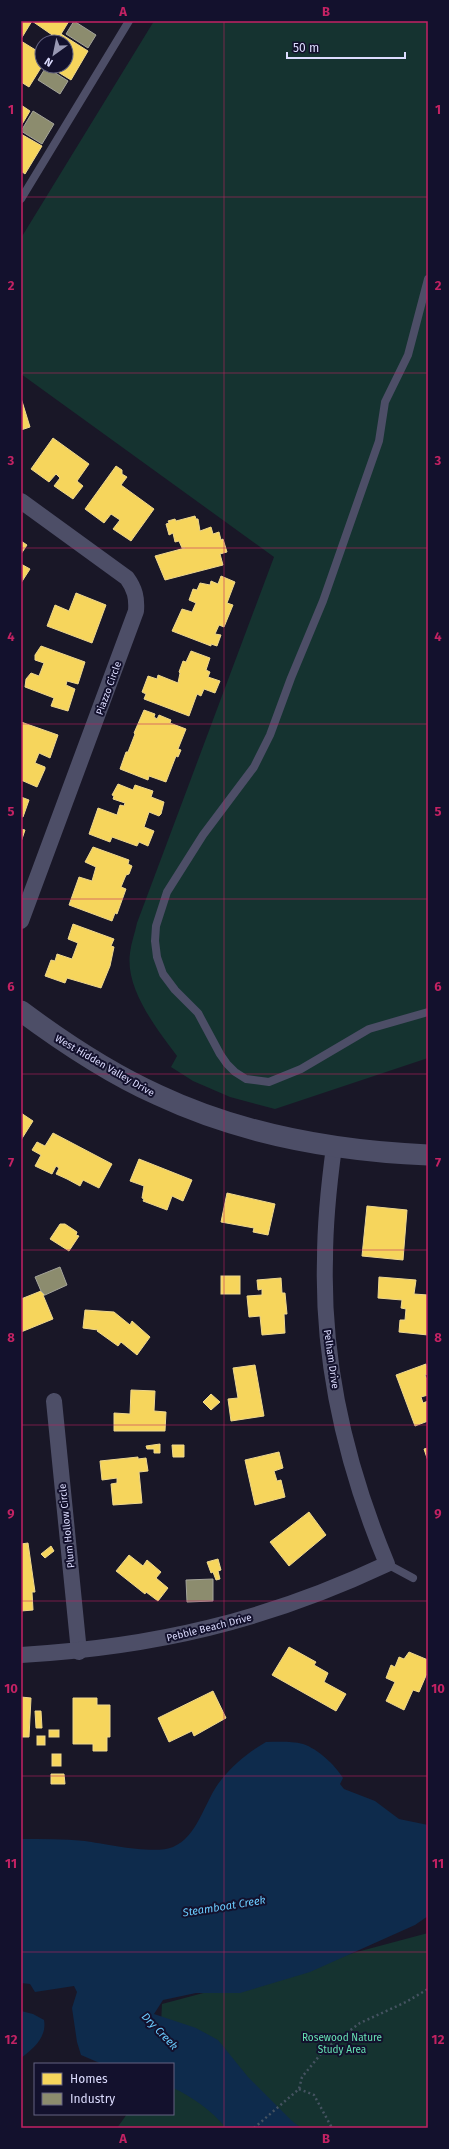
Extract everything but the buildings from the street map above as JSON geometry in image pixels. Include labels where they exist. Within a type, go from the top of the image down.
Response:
[{"type":"street","name":"Piazzo Circle","points":[[21,501],[127,578],[134,588],[137,599],[136,611],[21,921]]},
{"type":"street","name":"West Hidden Valley Drive","points":[[21,1011],[65,1043],[158,1095],[255,1131],[334,1147],[386,1153],[428,1155]]},
{"type":"street","name":"Pelham Drive","points":[[334,1147],[327,1204],[324,1260],[327,1318],[332,1369],[342,1426],[357,1482],[387,1564]]},
{"type":"street","name":"Plum Hollow Circle","points":[[54,1401],[79,1652]]},
{"type":"street","name":"Pebble Beach Drive","points":[[21,1655],[79,1652],[139,1644],[199,1631],[258,1615],[311,1597],[387,1564]]},
{"type":"lane","points":[[21,199],[129,21]]},
{"type":"lane","points":[[428,279],[408,354],[385,402],[379,441],[323,602],[286,691],[270,735],[254,767],[203,835],[167,892],[156,926],[155,942],[157,957],[163,974],[175,990],[198,1013],[227,1064],[234,1072],[246,1079],[269,1082],[301,1068],[369,1029],[428,1012]]},
{"type":"lane","points":[[387,1564],[413,1578]]},
{"type":"path","points":[[254,2128],[299,2089],[302,2077],[325,2049],[360,2022],[406,2002],[428,1989]]},
{"type":"path","points":[[299,2089],[314,2095],[332,2128]]},
{"type":"green space","points":[[154,21],[428,21],[428,1058],[275,1109],[230,1097],[193,1081],[171,1067],[177,1056],[144,1008],[132,980],[130,967],[130,953],[137,923],[274,557],[21,374],[21,238]]},
{"type":"green space","name":"Rosewood Nature Study Area","points":[[428,1933],[428,2128],[117,2128],[126,2115],[174,2115],[174,2063],[159,2063],[162,2004]]},
{"type":"water","points":[[266,1742],[294,1742],[309,1746],[326,1758],[335,1768],[343,1778],[340,1784],[344,1789],[375,1801],[399,1819],[428,1825],[428,1916],[415,1925],[310,1972],[240,1993],[196,1993],[163,2000],[154,2014],[196,2028],[218,2040],[248,2077],[301,2128],[226,2128],[202,2105],[174,2089],[174,2063],[100,2063],[81,2055],[77,2042],[72,2008],[77,1992],[74,1986],[35,1992],[30,1984],[21,1983],[21,1839],[61,1839],[155,1850],[173,1847],[188,1836],[194,1828],[213,1792],[228,1771],[252,1751]]},
{"type":"water","points":[[21,2011],[33,2014],[44,2020],[44,2032],[38,2042],[21,2058]]},
{"type":"water label","name":"Steamboat Creek","points":[[224,1906]]},
{"type":"water label","name":"Dry Creek","points":[[160,2031]]}]
